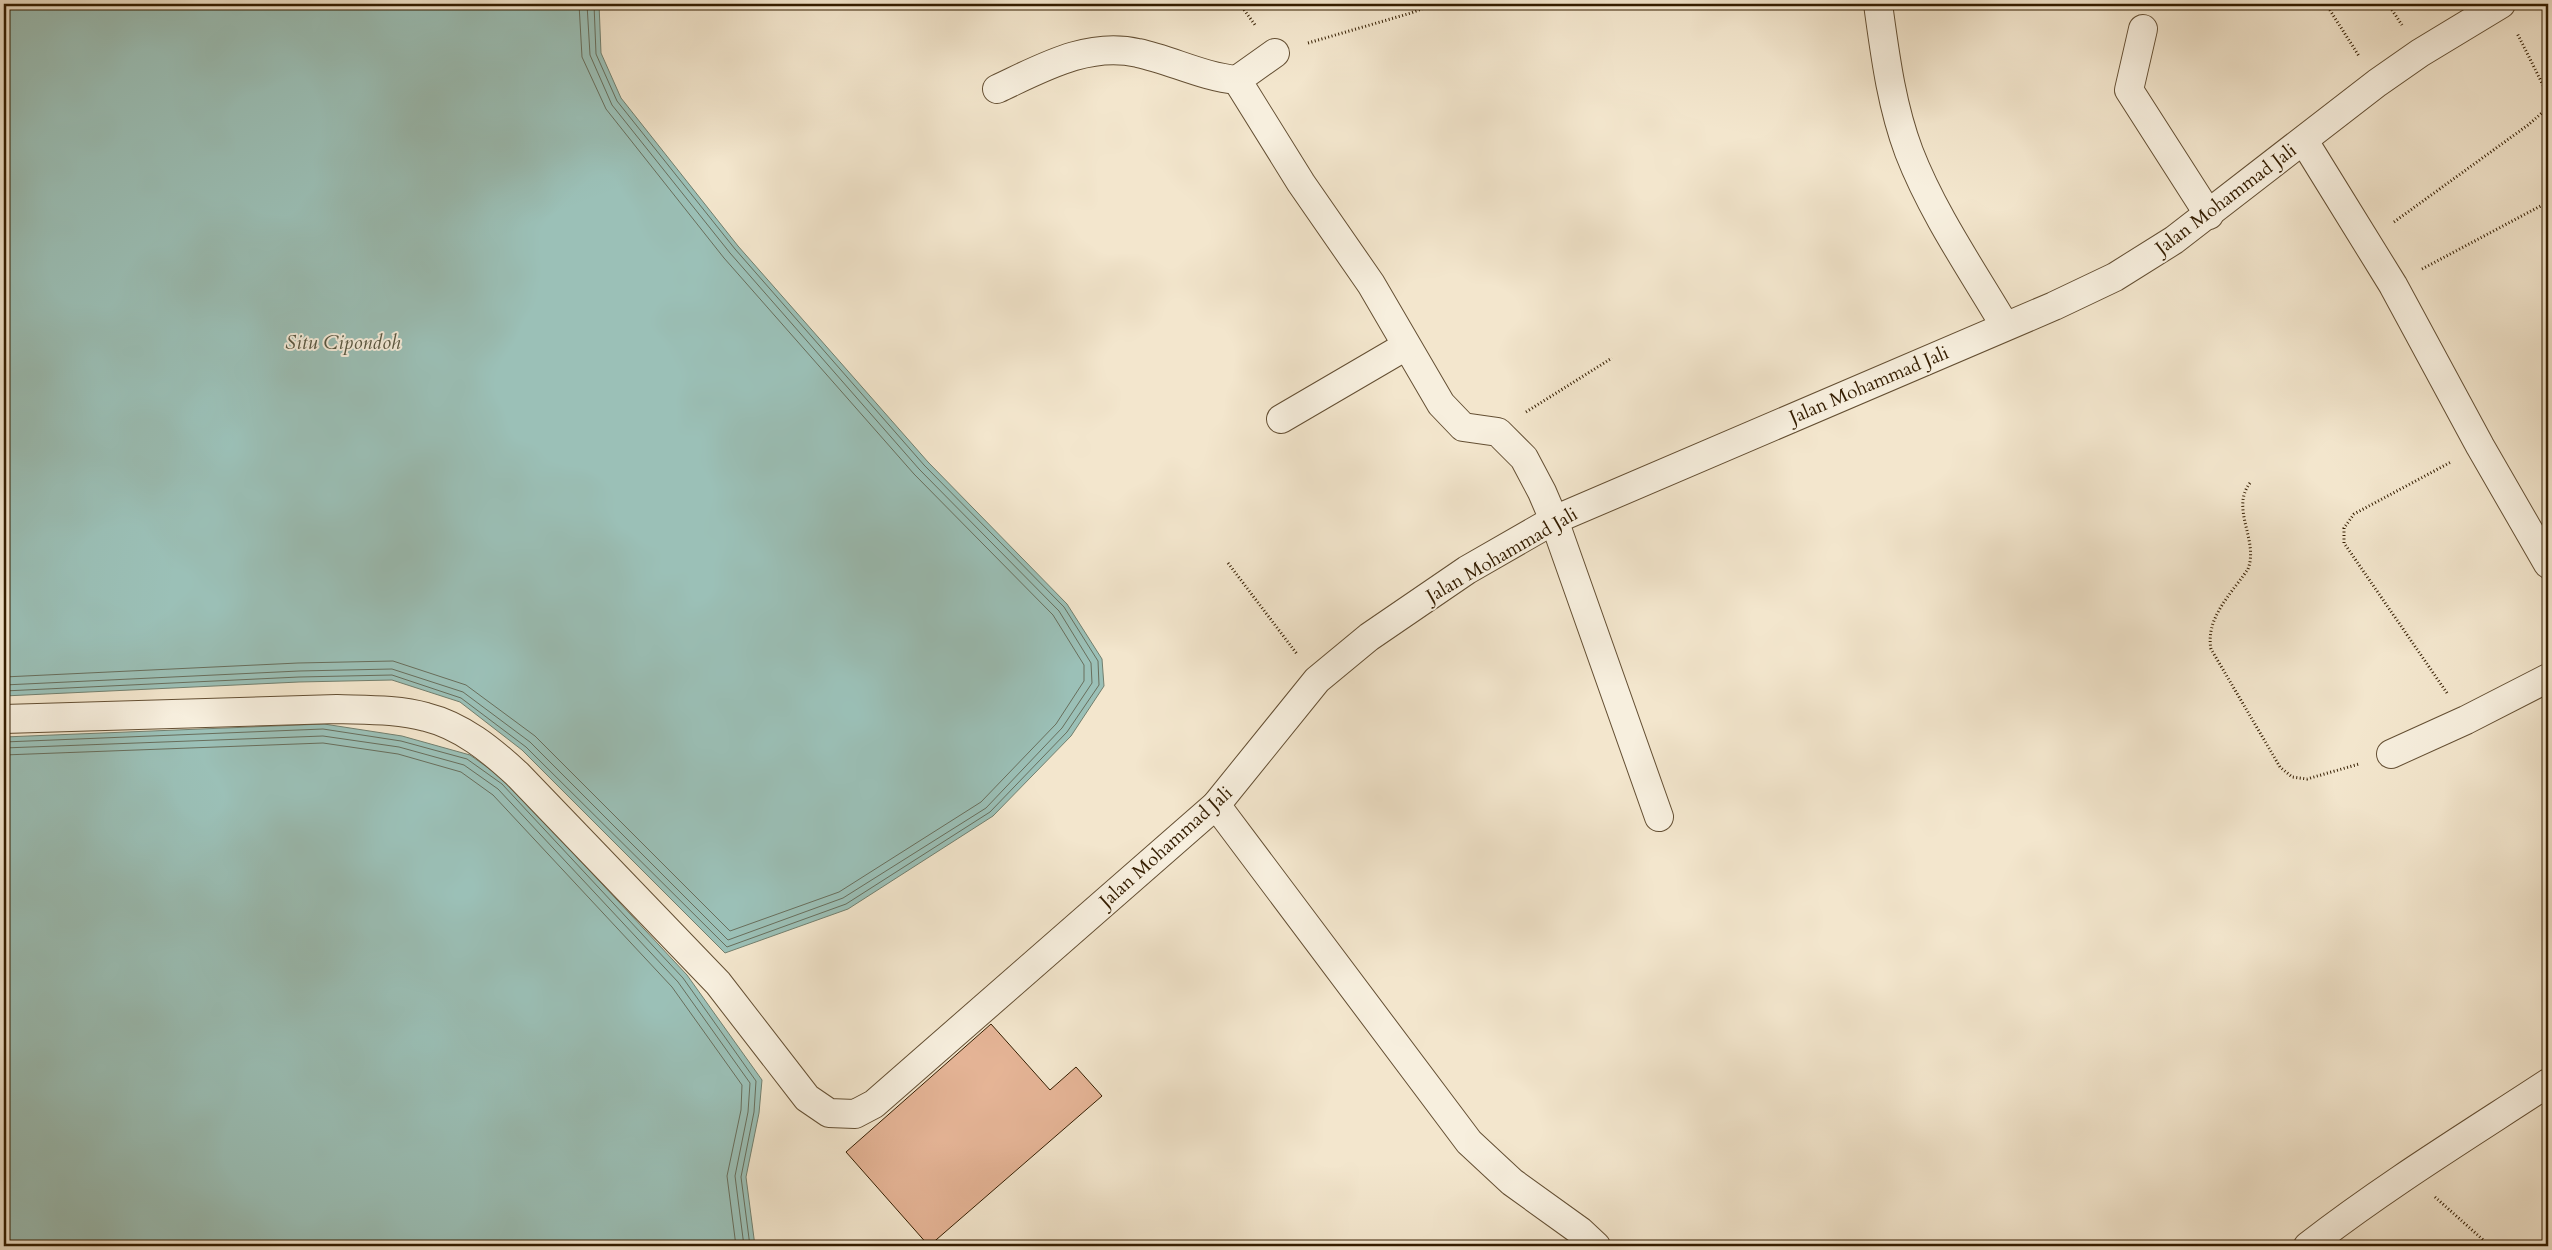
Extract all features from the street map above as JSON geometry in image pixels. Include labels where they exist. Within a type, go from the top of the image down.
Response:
[{"type":"street","points":[[1878,4],[1889,86],[1909,152],[1934,206],[2005,326]]},
{"type":"street","name":"Jalan Mohammad Jali","points":[[4,719],[337,709],[384,711],[426,717],[462,732],[491,750],[517,774],[718,983],[807,1098],[829,1113],[855,1114],[874,1104],[1216,805],[1318,680],[1369,636],[1459,576],[1554,520],[2054,306],[2115,277],[2209,215],[2377,84],[2420,53],[2501,4]]},
{"type":"street","points":[[2142,29],[2129,90],[2209,215]]},
{"type":"street","points":[[996,89],[1077,54],[1101,51],[1136,52],[1222,79],[1237,80],[1275,53]]},
{"type":"street","points":[[1237,80],[1301,183],[1371,284],[1441,404],[1463,427],[1498,432],[1524,458],[1554,520],[1659,817]]},
{"type":"street","points":[[2304,141],[2393,285],[2480,446],[2548,564]]},
{"type":"street","points":[[1282,419],[1406,346]]},
{"type":"street","points":[[2391,754],[2466,720],[2548,678]]},
{"type":"street","points":[[1216,805],[1469,1142],[1512,1182],[1580,1230],[1596,1246]]},
{"type":"street","points":[[2308,1246],[2349,1214],[2548,1083]]},
{"type":"path","points":[[1275,53],[1411,13],[1434,4]]},
{"type":"path","points":[[2326,4],[2377,84]]},
{"type":"path","points":[[2367,241],[2528,125],[2543,112],[2548,95],[2515,28]]},
{"type":"path","points":[[2393,285],[2548,202]]},
{"type":"path","points":[[1498,432],[1546,398],[1612,358]]},
{"type":"path","points":[[2466,720],[2344,543],[2344,528],[2354,514],[2480,446]]},
{"type":"path","points":[[2250,483],[2243,492],[2242,504],[2252,560],[2248,569],[2211,622],[2208,635],[2211,648],[2280,767],[2292,777],[2307,779],[2391,754]]},
{"type":"path","points":[[1228,563],[1318,680]]},
{"type":"path","points":[[2408,1174],[2490,1246]]},
{"type":"water","name":"Situ Cipondoh","points":[[4,4],[599,4],[601,53],[621,98],[738,246],[928,462],[1067,604],[1102,659],[1104,686],[1071,736],[993,816],[848,909],[725,953],[522,750],[460,702],[392,680],[299,682],[4,696]]},
{"type":"water","points":[[324,724],[402,736],[470,755],[505,780],[687,975],[762,1080],[759,1113],[746,1177],[755,1246],[4,1246],[4,737]]},
{"type":"building","points":[[991,1024],[1050,1090],[1076,1067],[1102,1096],[929,1246],[846,1152]]}]
